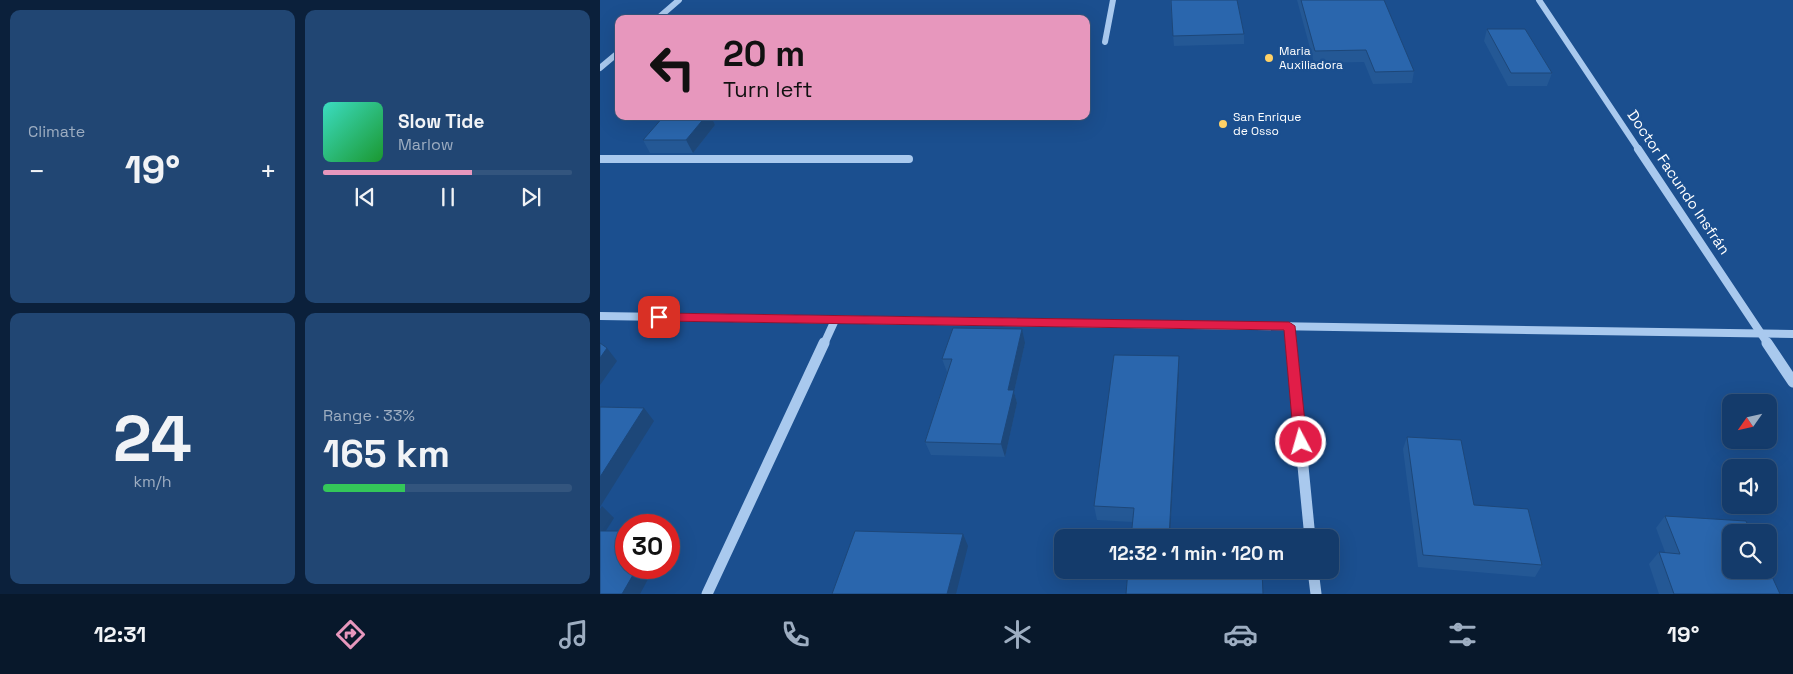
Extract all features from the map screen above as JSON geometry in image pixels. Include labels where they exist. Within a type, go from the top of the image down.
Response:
[{"type":"street","points":[[663,15],[680,0]]},
{"type":"street","points":[[1105,42],[1113,0]]},
{"type":"street","name":"Doctor Facundo Insfrán","points":[[1539,0],[1793,382]]},
{"type":"street","points":[[600,68],[615,55]]},
{"type":"street","points":[[600,159],[909,159]]},
{"type":"street","points":[[600,316],[1793,334]]},
{"type":"street","points":[[707,594],[835,320]]},
{"type":"street","points":[[1289,326],[1309,529]]},
{"type":"street","points":[[1314,579],[1316,594]]},
{"type":"building","points":[[1171,0],[1237,0],[1244,34],[1173,36]]},
{"type":"building","points":[[1301,0],[1384,0],[1414,71],[1375,72],[1366,50],[1315,51]]},
{"type":"building","points":[[1487,29],[1525,29],[1552,73],[1511,73]]},
{"type":"building","points":[[660,120],[703,120],[686,140],[643,140]]},
{"type":"building","points":[[953,328],[1022,329],[1008,390],[1014,390],[1001,444],[925,442],[952,359],[942,359]]},
{"type":"building","points":[[600,343],[607,348],[600,358]]},
{"type":"building","points":[[1114,355],[1179,356],[1169,529],[1132,529],[1134,508],[1094,506]]},
{"type":"building","points":[[600,407],[644,408],[600,477]]},
{"type":"building","points":[[1407,437],[1461,440],[1474,505],[1528,509],[1542,565],[1423,555]]},
{"type":"building","points":[[1665,516],[1746,521],[1747,524],[1722,524],[1722,579],[1773,579],[1780,594],[1674,594],[1659,552],[1680,554]]},
{"type":"building","points":[[600,531],[615,531],[615,579],[631,579],[622,594],[600,594]]},
{"type":"building","points":[[855,531],[963,534],[947,594],[832,594]]},
{"type":"building","points":[[1127,579],[1262,579],[1263,594],[1126,594]]},
{"type":"place","name":"Maria Auxiliadora","points":[[1269,58]]},
{"type":"place","name":"San Enrique de Osso","points":[[1223,124]]},
{"type":"route","points":[[659,317],[1289,326],[1301,442]]}]
